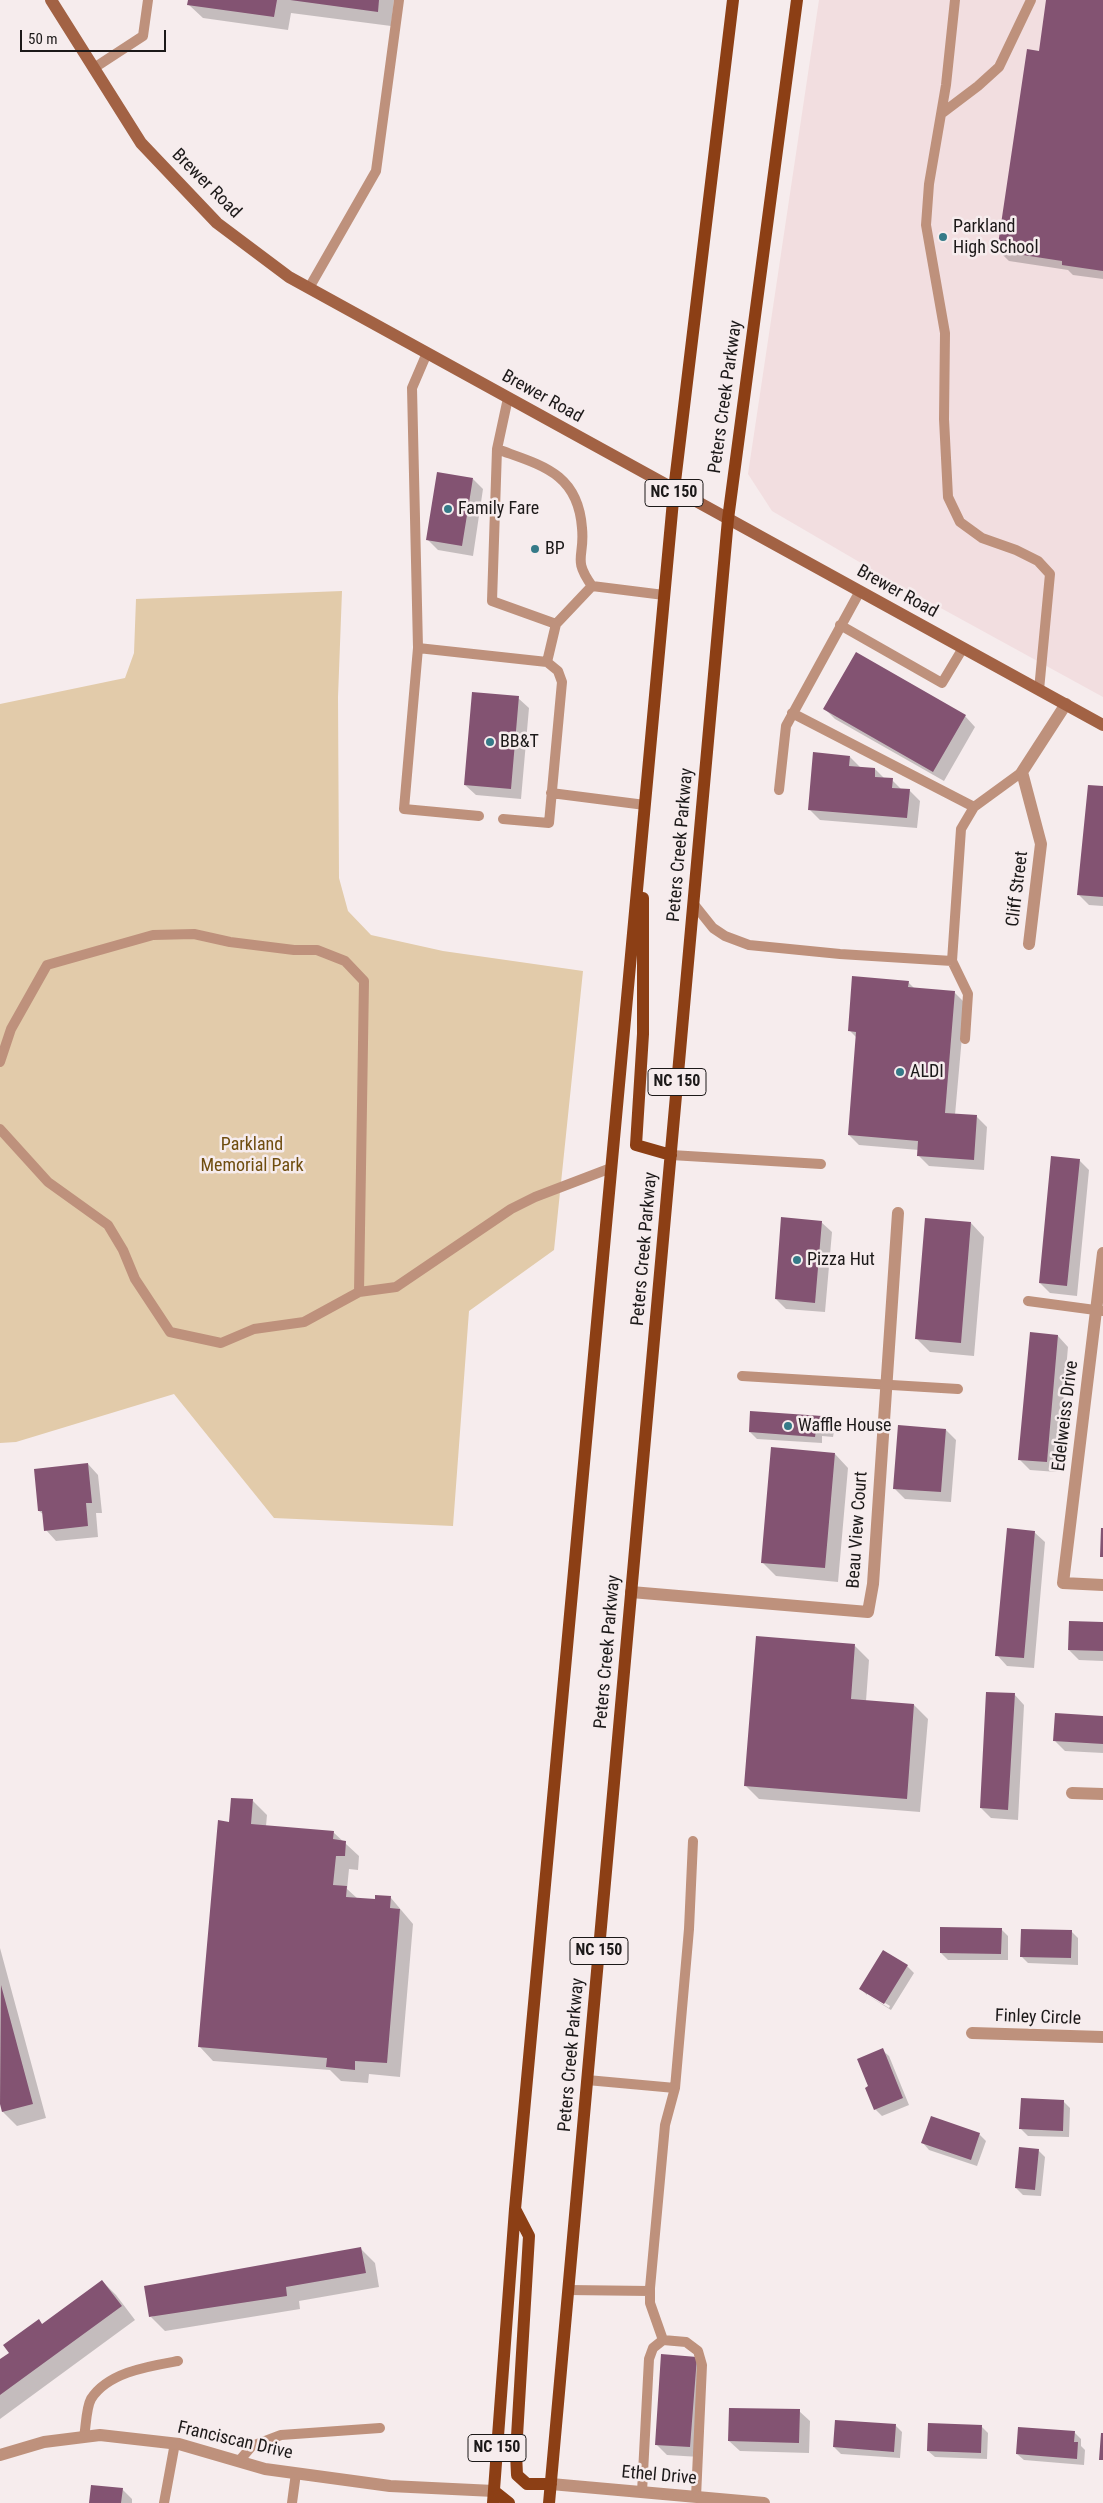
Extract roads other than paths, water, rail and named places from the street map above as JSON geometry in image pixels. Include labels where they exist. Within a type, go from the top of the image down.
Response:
[{"type":"main road","name":"NC 150","points":[[493,2497],[515,2210],[674,490],[733,0]]},
{"type":"main road","name":"Peters Creek Parkway","points":[[549,2503],[728,519],[797,0]]},
{"type":"main road","points":[[644,818],[643,1034],[636,1145],[671,1155]]},
{"type":"main road","points":[[515,2210],[530,2236],[516,2453],[517,2474],[527,2484],[551,2484]]},
{"type":"main road","points":[[493,2497],[509,2503]]},
{"type":"street","name":"Brewer Road","points":[[51,0],[141,142],[217,223],[289,277],[1103,724]]},
{"type":"street","points":[[1022,772],[1066,704]]},
{"type":"street","name":"Cliff Street","points":[[1022,772],[1041,844],[1029,944]]},
{"type":"street","name":"Beau View Court","points":[[631,1592],[868,1612],[873,1584],[885,1383],[898,1213]]},
{"type":"street","name":"Edelweiss Drive","points":[[1103,1254],[1100,1310],[1063,1584],[1103,1585]]},
{"type":"street","points":[[1072,1793],[1103,1794]]},
{"type":"street","name":"Finley Circle","points":[[972,2033],[1103,2037]]},
{"type":"street","name":"Franciscan Drive","points":[[0,2455],[44,2442],[100,2435],[175,2443],[265,2469],[390,2486],[493,2497]]},
{"type":"street","name":"Ethel Drive","points":[[551,2484],[642,2492],[693,2499],[764,2503]]},
{"type":"lane","points":[[94,68],[143,36],[148,0]]},
{"type":"lane","points":[[309,288],[376,171],[399,0]]},
{"type":"lane","points":[[954,0],[941,114],[928,184],[926,225],[945,333],[944,419],[948,496],[960,522],[982,538],[1016,550],[1038,561],[1050,574],[1039,690]]},
{"type":"lane","points":[[941,114],[978,86],[999,67],[1031,0]]},
{"type":"lane","points":[[427,353],[412,388],[418,648],[404,809],[479,816]]},
{"type":"lane","points":[[508,398],[497,449],[492,601],[556,624]]},
{"type":"lane","points":[[497,449],[553,471],[563,479],[578,508],[582,528],[581,568],[592,586]]},
{"type":"lane","points":[[547,662],[556,624],[592,586]]},
{"type":"lane","points":[[592,586],[664,595]]},
{"type":"lane","points":[[779,790],[786,726],[860,591]]},
{"type":"lane","points":[[840,625],[942,683],[963,648]]},
{"type":"lane","points":[[418,648],[547,662],[558,671],[562,682],[549,823],[502,819]]},
{"type":"lane","points":[[792,713],[974,807]]},
{"type":"lane","points":[[965,1039],[968,994],[952,961],[961,829],[974,807],[1022,772]]},
{"type":"lane","points":[[552,793],[645,804]]},
{"type":"lane","points":[[693,903],[713,928],[725,936],[749,945],[840,954],[952,961]]},
{"type":"lane","points":[[0,1062],[10,1029],[48,965],[153,935],[194,934],[230,942],[294,950],[317,950],[345,961],[364,981],[359,1292]]},
{"type":"lane","points":[[0,1130],[48,1182],[108,1226],[123,1250],[135,1279],[170,1332],[221,1343],[254,1330],[304,1322],[359,1292],[396,1287],[511,1209],[534,1197],[611,1168]]},
{"type":"lane","points":[[671,1155],[821,1164]]},
{"type":"lane","points":[[1028,1301],[1100,1310]]},
{"type":"lane","points":[[742,1376],[885,1383],[958,1389]]},
{"type":"lane","points":[[663,2340],[650,2304],[650,2291],[664,2125],[675,2088],[689,1929],[693,1841]]},
{"type":"lane","points":[[587,2080],[675,2088]]},
{"type":"lane","points":[[568,2290],[650,2291]]},
{"type":"lane","points":[[642,2492],[649,2359],[653,2348],[663,2340],[686,2342],[698,2351],[702,2366],[693,2499]]},
{"type":"lane","points":[[84,2437],[91,2400],[106,2385],[135,2368],[178,2361]]},
{"type":"lane","points":[[239,2461],[252,2446],[281,2436],[380,2428]]},
{"type":"lane","points":[[164,2503],[175,2443]]},
{"type":"lane","points":[[292,2503],[296,2473]]},
{"type":"place","name":"Parkland High School","points":[[943,237]]},
{"type":"place","name":"Family Fare","points":[[448,509]]},
{"type":"place","name":"BP","points":[[535,549]]},
{"type":"place","name":"BB&T","points":[[490,742]]},
{"type":"place","name":"ALDI","points":[[900,1072]]},
{"type":"place","name":"Pizza Hut","points":[[797,1260]]},
{"type":"place","name":"Waffle House","points":[[788,1426]]},
{"type":"park label","name":"Parkland Memorial Park","points":[[252,1155]]}]
